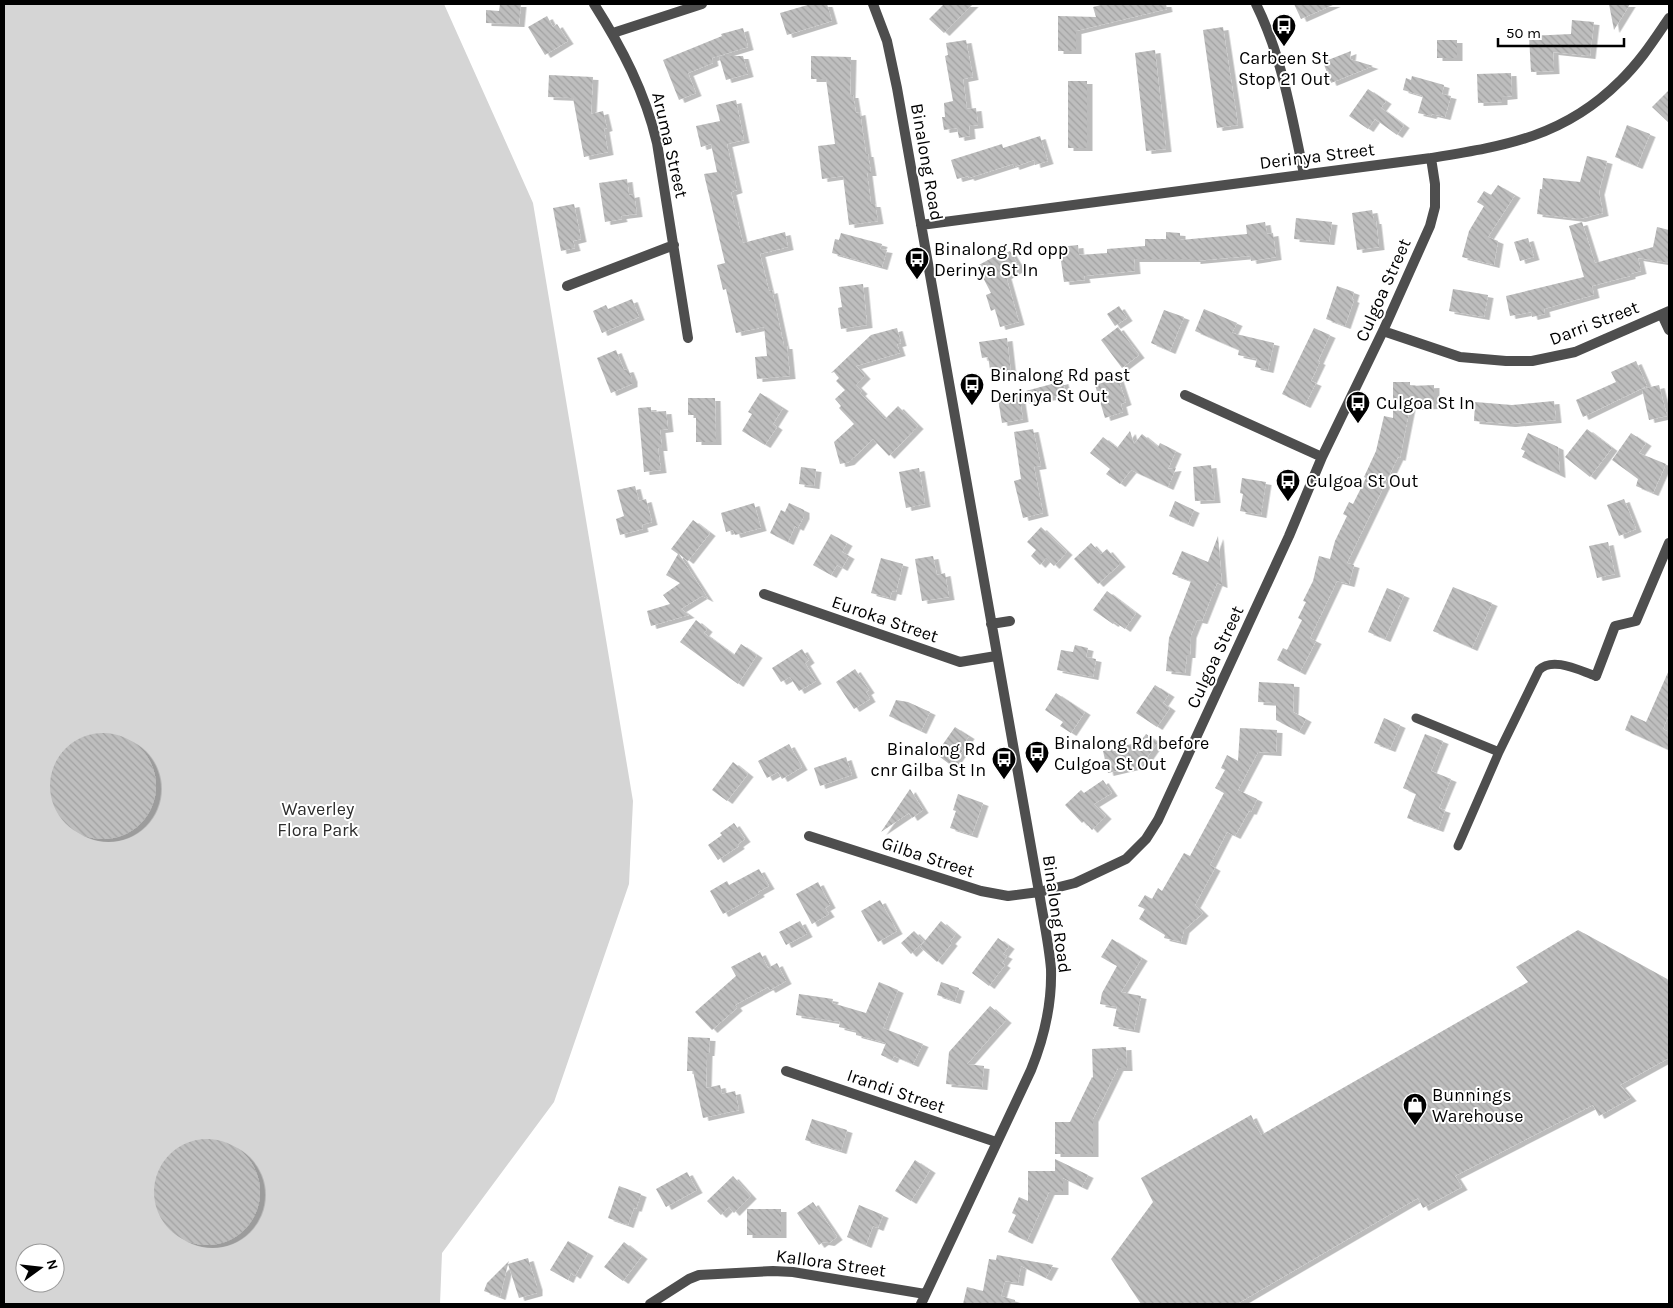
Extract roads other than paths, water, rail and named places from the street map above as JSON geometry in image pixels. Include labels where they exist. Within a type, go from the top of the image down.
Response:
[{"type":"street","name":"Aruma Street","points":[[594,4],[613,33],[640,87],[650,116],[657,144],[688,338]]},
{"type":"street","points":[[613,33],[702,4]]},
{"type":"street","name":"Binalong Road","points":[[873,4],[887,41],[893,69],[1039,892],[1050,968],[1050,995],[1041,1046],[921,1304]]},
{"type":"street","points":[[1256,4],[1277,52],[1304,174]]},
{"type":"street","name":"Derinya Street","points":[[921,225],[1430,158],[1517,142],[1542,133],[1576,115],[1620,81],[1644,54],[1669,18]]},
{"type":"street","name":"Culgoa Street","points":[[1039,892],[1074,883],[1126,859],[1146,839],[1154,827],[1285,545],[1322,456],[1383,331],[1433,217],[1435,184],[1430,158]]},
{"type":"street","points":[[567,286],[674,245]]},
{"type":"street","points":[[1666,313],[1669,330]]},
{"type":"street","name":"Darri Street","points":[[1383,331],[1460,357],[1532,361],[1575,352],[1666,313]]},
{"type":"street","points":[[1185,395],[1322,456]]},
{"type":"street","points":[[1596,676],[1615,626],[1636,621],[1669,543]]},
{"type":"street","name":"Euroka Street","points":[[764,594],[960,662],[996,656]]},
{"type":"street","points":[[991,624],[1010,621]]},
{"type":"street","name":"Gilba Street","points":[[809,836],[981,891],[1008,896],[1039,892]]},
{"type":"street","name":"Irandi Street","points":[[786,1071],[996,1142]]},
{"type":"street","name":"Kallora Street","points":[[650,1304],[689,1279],[699,1275],[772,1271],[818,1275],[926,1294]]},
{"type":"lane","points":[[1458,846],[1499,752],[1539,670],[1547,664],[1567,666],[1596,676]]},
{"type":"lane","points":[[1416,718],[1499,752]]},
{"type":"place","name":"Carbeen St Stop 21 Out","points":[[1284,47]]},
{"type":"place","name":"Binalong Rd opp Derinya St In","points":[[917,280]]},
{"type":"place","name":"Binalong Rd past Derinya St Out","points":[[972,406]]},
{"type":"place","name":"Culgoa St In","points":[[1358,424]]},
{"type":"place","name":"Culgoa St Out","points":[[1288,502]]},
{"type":"place","name":"Binalong Rd before Culgoa St Out","points":[[1037,774]]},
{"type":"place","name":"Binalong Rd cnr Gilba St In","points":[[1004,780]]},
{"type":"place","name":"Bunnings Warehouse","points":[[1415,1126]]},
{"type":"park label","name":"Waverley Flora Park","points":[[318,820]]}]
